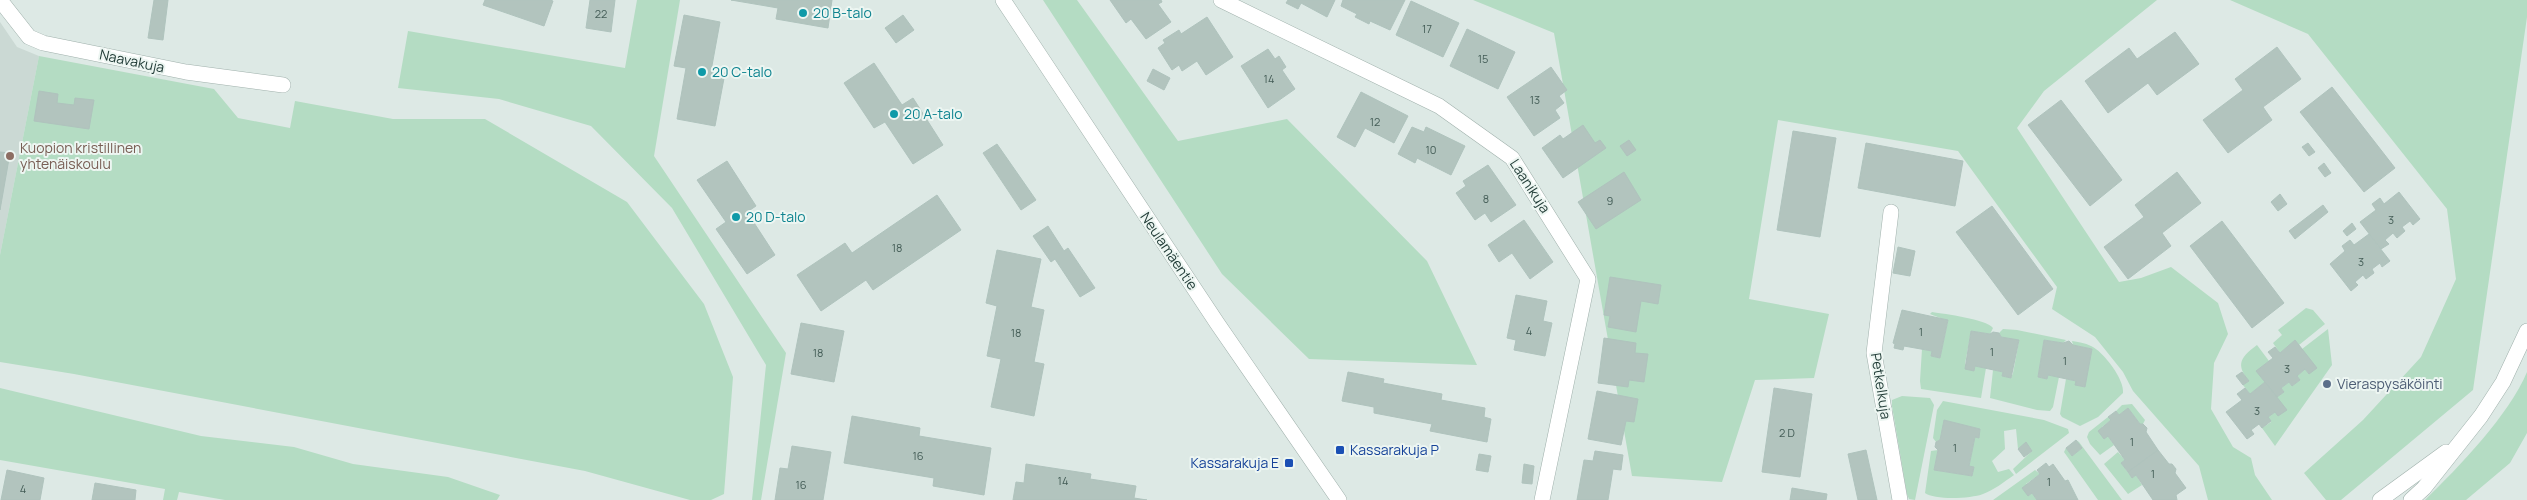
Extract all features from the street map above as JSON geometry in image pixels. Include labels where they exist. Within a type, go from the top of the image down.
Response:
[{"type":"street","name":"Naavakuja","points":[[0,0],[30,36],[43,43],[186,72],[283,85]]},
{"type":"street","name":"Neulamäentie","points":[[1003,0],[1218,323],[1339,500]]},
{"type":"street","name":"Laanikuja","points":[[1221,0],[1439,106],[1512,158],[1588,279],[1542,500]]},
{"type":"street","name":"Petkelkuja","points":[[1891,212],[1874,353],[1900,500]]},
{"type":"street","points":[[2411,500],[2424,488],[2481,416],[2499,389],[2527,331]]},
{"type":"street","points":[[2380,500],[2457,444]]},
{"type":"shaded area","name":"Kuopion kristillinen yhtenäiskoulu","points":[[0,22],[17,47],[39,56],[0,255]]},
{"type":"green space","points":[[637,0],[680,0],[654,156],[786,353],[761,500],[752,500],[766,365],[672,208],[591,126],[499,99],[398,88],[408,31],[625,68]]},
{"type":"green space","points":[[1043,0],[1077,0],[1178,141],[1287,119],[1427,261],[1477,365],[1309,359],[1222,274]]},
{"type":"green space","points":[[1473,0],[2157,0],[2044,91],[2017,128],[2119,282],[2141,278],[2171,267],[2218,303],[2228,334],[2214,363],[2211,409],[2233,447],[2251,458],[2255,475],[2272,500],[2208,500],[2199,466],[2133,391],[2123,372],[2095,337],[2052,309],[2057,287],[1958,151],[1778,120],[1749,299],[1829,314],[1814,378],[1755,380],[1722,482],[1632,476],[1554,33]]},
{"type":"green space","points":[[2230,0],[2527,0],[2527,17],[2473,390],[2341,500],[2326,500],[2304,473],[2363,420],[2421,357],[2456,279],[2447,209],[2308,34]]},
{"type":"green space","points":[[39,56],[214,89],[238,118],[290,128],[295,101],[393,119],[485,119],[627,202],[704,304],[733,377],[724,494],[711,500],[690,500],[585,471],[74,374],[0,362],[0,255]]},
{"type":"green space","points":[[2306,308],[2313,310],[2325,324],[2299,345],[2295,341],[2280,353],[2273,343],[2282,335],[2278,330]]},
{"type":"green space","points":[[1932,312],[1982,322],[1993,328],[1990,334],[1971,331],[1965,364],[1974,371],[1975,366],[1986,368],[1981,398],[1921,389],[1922,349],[1932,351],[1931,356],[1940,358],[1948,321],[1930,314]]},
{"type":"green space","points":[[2003,329],[2066,340],[2063,343],[2044,340],[2038,377],[2047,379],[2048,375],[2059,377],[2053,407],[2050,411],[2037,410],[1990,398],[1993,370],[2003,372],[2002,376],[2011,378],[2013,373],[2019,341],[2001,337],[1999,333]]},
{"type":"green space","points":[[2328,329],[2332,365],[2275,446],[2262,428],[2271,422],[2268,417],[2275,412],[2277,397],[2284,392],[2281,388],[2289,382],[2292,386],[2300,380],[2297,376],[2305,369],[2309,374],[2302,349]]},
{"type":"green space","points":[[2072,341],[2089,345],[2096,349],[2112,366],[2123,387],[2123,393],[2098,417],[2080,426],[2062,417],[2060,414],[2066,379],[2076,381],[2076,385],[2084,387],[2092,349],[2073,345]]},
{"type":"green space","points":[[2257,345],[2269,361],[2257,371],[2265,382],[2250,394],[2243,385],[2249,381],[2241,365],[2247,353]]},
{"type":"green space","points":[[2527,372],[2527,433],[2510,463],[2466,500],[2425,500],[2453,472],[2496,423]]},
{"type":"green space","points":[[0,388],[201,436],[294,447],[353,464],[448,477],[500,495],[497,500],[225,500],[179,492],[177,500],[163,500],[165,489],[0,460]]},
{"type":"green space","points":[[1902,396],[1930,398],[1934,405],[1915,500],[1909,499],[1907,494],[1892,406],[1892,400]]},
{"type":"green space","points":[[1943,401],[2044,420],[2068,429],[2069,433],[2016,474],[2013,469],[2032,451],[2026,443],[2018,449],[2016,429],[2004,431],[2005,449],[1992,461],[1998,472],[2009,469],[2014,475],[1999,486],[1977,496],[1936,497],[1925,493],[1931,451],[1938,450],[1934,470],[1972,476],[1974,467],[1969,466],[1975,437],[1979,438],[1980,429],[1944,421],[1940,440],[1936,442],[1933,438],[1937,410]]},
{"type":"green space","points":[[2132,404],[2145,420],[2143,424],[2140,424],[2128,408],[2119,415],[2116,411],[2122,405]]},
{"type":"green space","points":[[2108,417],[2111,420],[2102,427],[2114,445],[2100,455],[2090,444],[2087,437],[2089,432]]},
{"type":"green space","points":[[2076,440],[2122,500],[2098,500],[2064,452],[2066,448],[2072,456],[2082,448]]},
{"type":"green space","points":[[2118,452],[2125,460],[2121,463],[2132,478],[2136,475],[2142,485],[2128,494],[2104,464]]},
{"type":"green space","points":[[2035,470],[2040,474],[2026,484],[2028,496],[2032,493],[2037,500],[1993,500]]},
{"type":"building","points":[[154,0],[168,0],[163,40],[148,38]]},
{"type":"building","points":[[485,0],[553,1],[544,26],[483,5]]},
{"type":"building","points":[[590,0],[615,0],[611,32],[586,28]]},
{"type":"building","name":"20 B-talo","points":[[731,0],[832,0],[828,28],[776,19],[778,8]]},
{"type":"building","points":[[1110,0],[1161,0],[1162,2],[1158,4],[1171,22],[1146,39],[1131,19],[1126,23]]},
{"type":"building","points":[[1288,0],[1335,0],[1327,17],[1301,3],[1298,9],[1286,3]]},
{"type":"building","points":[[1343,0],[1405,0],[1390,30],[1370,21],[1369,24],[1355,17],[1357,14],[1341,6]]},
{"type":"building","points":[[1411,1],[1459,23],[1443,57],[1396,35]]},
{"type":"building","name":"20 C-talo","points":[[684,15],[720,22],[711,71],[725,73],[715,126],[677,119],[686,68],[674,66]]},
{"type":"building","points":[[903,15],[914,30],[896,43],[885,28]]},
{"type":"building","points":[[1207,17],[1233,57],[1206,75],[1197,61],[1182,71],[1179,65],[1172,70],[1158,48],[1165,43],[1163,40],[1179,30],[1181,34]]},
{"type":"building","points":[[1467,29],[1515,52],[1498,89],[1450,66]]},
{"type":"building","points":[[2175,32],[2199,64],[2157,95],[2148,83],[2108,113],[2085,81],[2129,48],[2137,59]]},
{"type":"building","points":[[2277,47],[2301,79],[2263,107],[2272,120],[2228,153],[2203,120],[2243,90],[2235,79]]},
{"type":"building","points":[[1268,49],[1275,59],[1279,56],[1286,67],[1282,70],[1295,89],[1268,108],[1241,66]]},
{"type":"building","name":"20 A-talo","points":[[874,63],[902,105],[913,98],[943,145],[913,164],[885,122],[874,128],[844,83]]},
{"type":"building","points":[[1551,67],[1567,90],[1559,96],[1564,103],[1555,110],[1560,118],[1534,136],[1507,97]]},
{"type":"building","points":[[1153,69],[1170,78],[1164,90],[1147,81]]},
{"type":"building","points":[[2332,87],[2395,168],[2364,192],[2300,112]]},
{"type":"building","points":[[39,91],[58,94],[57,103],[74,105],[75,98],[94,100],[89,129],[34,121]]},
{"type":"building","points":[[1361,92],[1408,116],[1394,143],[1365,128],[1355,147],[1337,137]]},
{"type":"building","points":[[2061,100],[2122,180],[2090,206],[2028,125]]},
{"type":"building","points":[[1583,125],[1595,143],[1600,140],[1606,148],[1563,178],[1542,148],[1560,135],[1563,139]]},
{"type":"building","points":[[1412,127],[1424,132],[1426,127],[1465,146],[1451,175],[1417,158],[1415,163],[1398,154]]},
{"type":"building","points":[[1793,131],[1836,138],[1820,237],[1777,230]]},
{"type":"building","points":[[1629,140],[1636,150],[1627,156],[1620,146]]},
{"type":"building","points":[[1866,143],[1963,161],[1955,206],[1858,188]]},
{"type":"building","points":[[2308,143],[2315,152],[2309,156],[2302,147]]},
{"type":"building","points":[[997,144],[1036,200],[1021,210],[983,153]]},
{"type":"building","points":[[0,152],[10,153],[0,210]]},
{"type":"building","name":"20 D-talo","points":[[727,161],[756,206],[747,212],[775,255],[747,274],[716,229],[726,222],[697,180]]},
{"type":"building","points":[[2324,163],[2331,173],[2325,177],[2318,168]]},
{"type":"building","points":[[1488,165],[1516,205],[1491,222],[1485,213],[1475,220],[1456,193],[1466,186],[1463,181]]},
{"type":"building","points":[[1624,172],[1641,200],[1596,229],[1578,202]]},
{"type":"building","points":[[2177,172],[2201,203],[2162,233],[2171,246],[2128,279],[2104,247],[2144,217],[2135,205]]},
{"type":"building","points":[[2399,192],[2420,219],[2413,225],[2410,221],[2402,227],[2405,231],[2397,238],[2393,233],[2385,240],[2389,244],[2381,249],[2360,222],[2376,210],[2372,204],[2380,198],[2384,204]]},
{"type":"building","points":[[2280,194],[2287,204],[2278,211],[2271,202]]},
{"type":"building","points":[[937,195],[961,230],[873,290],[866,280],[821,311],[797,275],[845,243],[852,253]]},
{"type":"building","points":[[2323,205],[2328,212],[2295,239],[2289,231]]},
{"type":"building","points":[[1992,206],[2053,289],[2018,315],[1956,232]]},
{"type":"building","points":[[1524,220],[1553,262],[1530,279],[1512,253],[1499,262],[1488,245]]},
{"type":"building","points":[[2222,221],[2284,303],[2252,328],[2190,246]]},
{"type":"building","points":[[2352,223],[2356,229],[2347,236],[2343,231]]},
{"type":"building","points":[[1048,226],[1064,251],[1068,248],[1095,288],[1080,297],[1055,259],[1051,262],[1033,236]]},
{"type":"building","points":[[2369,234],[2390,261],[2382,267],[2380,263],[2372,269],[2374,273],[2366,279],[2363,275],[2355,282],[2358,285],[2351,291],[2330,264],[2345,251],[2342,246],[2350,240],[2354,245]]},
{"type":"building","points":[[1898,247],[1915,251],[1910,276],[1893,273]]},
{"type":"building","points":[[997,250],[1041,259],[1031,307],[1044,310],[1034,362],[1044,364],[1034,416],[991,407],[1001,359],[987,356],[997,306],[986,303]]},
{"type":"building","points":[[1610,277],[1661,285],[1658,304],[1641,301],[1636,332],[1608,327],[1610,316],[1604,315]]},
{"type":"building","points":[[1516,295],[1547,301],[1543,321],[1552,323],[1545,356],[1514,350],[1516,340],[1507,338]]},
{"type":"building","points":[[1902,310],[1948,320],[1940,358],[1931,356],[1932,351],[1904,346],[1903,350],[1894,348],[1895,344],[1893,343]]},
{"type":"building","points":[[801,323],[844,331],[834,382],[791,374]]},
{"type":"building","points":[[1971,331],[1990,334],[1993,332],[1999,333],[2001,337],[2019,340],[2011,378],[2002,376],[2003,372],[1975,366],[1974,371],[1965,369]]},
{"type":"building","points":[[1604,338],[1636,343],[1635,353],[1648,354],[1644,382],[1629,380],[1628,387],[1598,383]]},
{"type":"building","points":[[2044,340],[2063,343],[2069,341],[2073,345],[2092,349],[2085,387],[2075,385],[2076,381],[2048,375],[2047,379],[2038,377]]},
{"type":"building","points":[[2295,340],[2317,368],[2309,374],[2305,369],[2297,376],[2300,380],[2292,386],[2289,382],[2281,388],[2284,392],[2277,397],[2256,371],[2273,358],[2268,352],[2275,347],[2280,353]]},
{"type":"building","points":[[1348,372],[1384,379],[1383,383],[1442,394],[1441,400],[1485,408],[1484,417],[1491,419],[1487,442],[1430,431],[1432,424],[1374,413],[1374,407],[1342,401]]},
{"type":"building","points":[[2242,372],[2249,381],[2243,385],[2236,376]]},
{"type":"building","points":[[2265,382],[2287,410],[2278,416],[2275,412],[2268,417],[2271,421],[2262,428],[2259,424],[2251,430],[2254,434],[2247,439],[2226,412],[2242,400],[2237,394],[2245,388],[2250,394]]},
{"type":"building","points":[[1774,388],[1812,394],[1800,477],[1762,472]]},
{"type":"building","points":[[1597,391],[1638,399],[1634,422],[1626,421],[1621,445],[1588,439]]},
{"type":"building","points":[[2128,408],[2140,424],[2147,428],[2146,432],[2158,450],[2128,472],[2121,463],[2125,460],[2108,436],[2104,439],[2098,431],[2111,420],[2108,417],[2116,411],[2119,415]]},
{"type":"building","points":[[852,416],[920,428],[919,436],[991,448],[984,495],[933,486],[934,478],[844,463]]},
{"type":"building","points":[[1944,420],[1980,429],[1979,438],[1975,437],[1969,466],[1974,467],[1972,476],[1934,470],[1938,450],[1935,447],[1936,442],[1940,440]]},
{"type":"building","points":[[2076,440],[2082,448],[2072,456],[2066,448]]},
{"type":"building","points":[[2026,442],[2032,451],[2024,457],[2018,449]]},
{"type":"building","points":[[792,446],[831,452],[823,500],[775,500],[780,468],[788,469]]},
{"type":"building","points":[[1866,450],[1877,500],[1858,500],[1848,454]]},
{"type":"building","points":[[2158,450],[2169,464],[2172,464],[2176,469],[2175,473],[2186,488],[2176,495],[2177,500],[2153,500],[2136,475],[2132,478],[2128,472]]},
{"type":"building","points":[[1595,451],[1623,455],[1621,470],[1613,469],[1608,500],[1577,500],[1584,460],[1593,461]]},
{"type":"building","points":[[1479,454],[1491,456],[1488,472],[1476,470]]},
{"type":"building","points":[[2046,463],[2049,467],[2053,464],[2065,481],[2068,480],[2078,500],[2037,500],[2032,493],[2028,496],[2022,488],[2040,474],[2037,470]]},
{"type":"building","points":[[1026,464],[1091,474],[1090,479],[1136,486],[1134,498],[1147,500],[1013,500],[1016,482],[1024,483]]},
{"type":"building","points":[[1524,464],[1534,466],[1532,484],[1522,483]]},
{"type":"building","points":[[7,470],[44,478],[40,500],[1,500]]},
{"type":"building","points":[[95,483],[136,490],[135,500],[92,500]]},
{"type":"building","points":[[1792,488],[1827,494],[1826,500],[1790,500]]},
{"type":"place","name":"20 B-talo","points":[[803,13]]},
{"type":"place","name":"20 C-talo","points":[[702,72]]},
{"type":"place","name":"20 A-talo","points":[[894,114]]},
{"type":"place","name":"Kuopion kristillinen yhtenäiskoulu","points":[[10,156]]},
{"type":"place","name":"20 D-talo","points":[[736,217]]},
{"type":"place","name":"Vieraspysäköinti","points":[[2327,384]]},
{"type":"place","name":"Kassarakuja P","points":[[1340,450]]},
{"type":"place","name":"Kassarakuja E","points":[[1289,463]]}]
